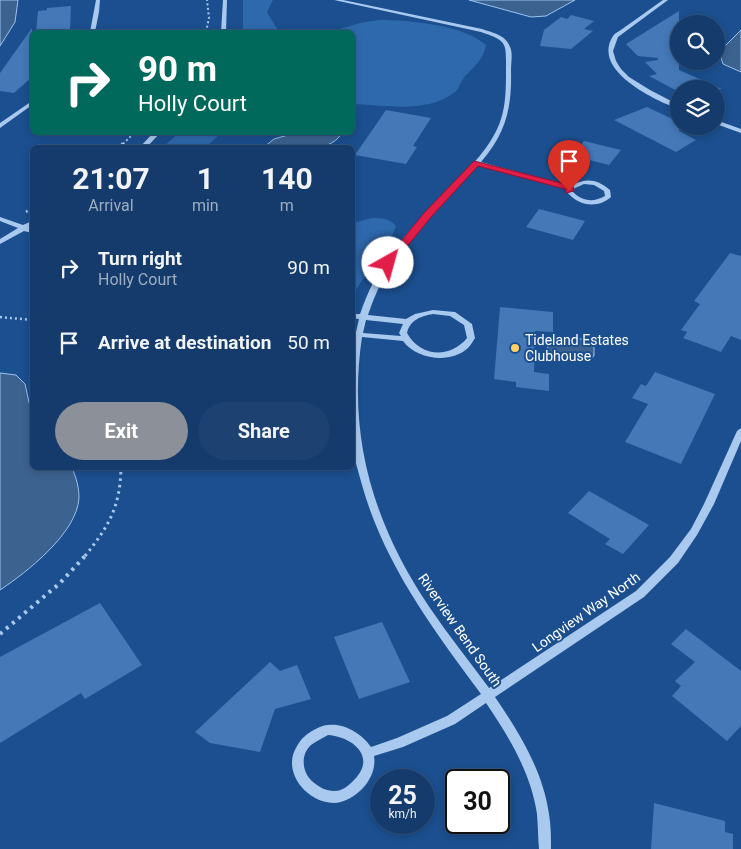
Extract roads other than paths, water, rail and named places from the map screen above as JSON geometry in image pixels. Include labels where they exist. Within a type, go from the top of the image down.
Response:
[{"type":"street","points":[[92,30],[98,0]]},
{"type":"street","points":[[224,30],[225,0]]},
{"type":"street","name":"Riverview Bend South","points":[[336,0],[482,31],[495,35],[505,42],[508,50],[505,112],[497,134],[477,163],[427,215],[396,253],[382,273],[355,334]]},
{"type":"street","points":[[666,0],[616,36],[610,51],[615,66],[625,76],[670,102]]},
{"type":"street","points":[[0,126],[30,104]]},
{"type":"street","points":[[725,125],[741,131]]},
{"type":"street","points":[[145,145],[155,135]]},
{"type":"street","points":[[477,163],[570,188],[578,183],[590,182],[602,186],[609,193],[605,200],[600,202],[585,202],[573,197],[570,188]]},
{"type":"street","points":[[0,219],[30,231]]},
{"type":"street","points":[[0,242],[30,224]]},
{"type":"street","points":[[23,229],[30,236]]},
{"type":"street","points":[[355,316],[407,322],[425,313],[452,314],[468,324],[472,338],[461,350],[440,355],[418,351],[405,340],[355,334]]},
{"type":"street","points":[[405,340],[403,333],[407,322]]},
{"type":"street","name":"Riverview Bend South","points":[[355,427],[362,467],[378,520],[405,578],[488,695],[521,747],[538,787],[546,829],[545,849]]},
{"type":"street","name":"Longview Way North","points":[[488,695],[620,608],[661,575],[685,546],[702,519],[741,431]]},
{"type":"street","points":[[368,753],[399,744],[438,727],[488,695]]},
{"type":"street","points":[[327,730],[340,730],[351,734],[360,741],[368,753],[369,765],[366,776],[359,786],[348,794],[332,797],[319,795],[309,789],[301,779],[297,768],[299,751],[306,741],[315,734],[327,730]]},
{"type":"place","name":"Tideland Estates Clubhouse","points":[[515,348]]}]
